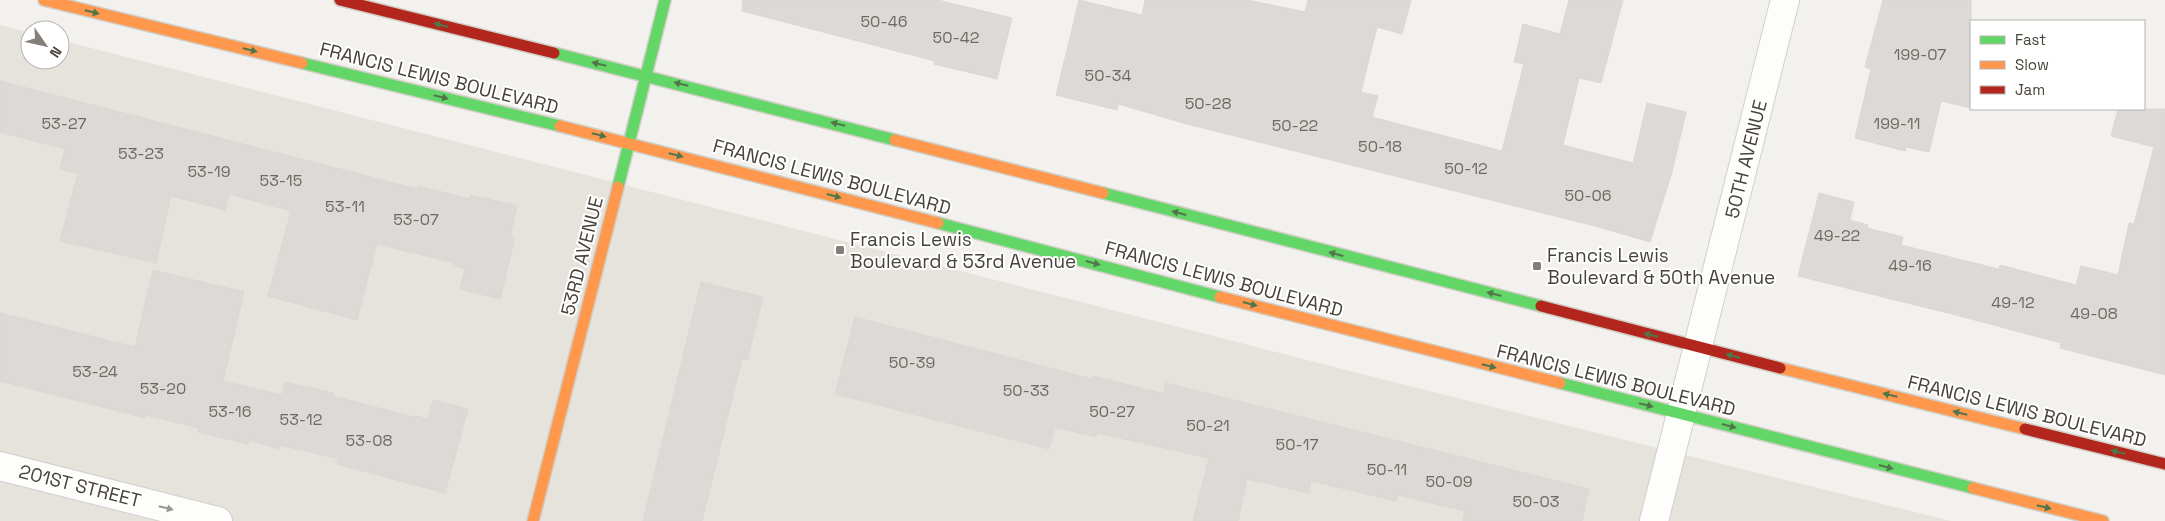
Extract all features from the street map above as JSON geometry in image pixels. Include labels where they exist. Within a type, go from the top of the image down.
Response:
[{"type":"main road","name":"FRANCIS LEWIS BOULEVARD","points":[[44,0],[629,143],[2103,521]]},
{"type":"main road","name":"FRANCIS LEWIS BOULEVARD","points":[[340,0],[646,76],[1698,347],[2165,464]]},
{"type":"main road","name":"53RD AVENUE","points":[[532,521],[665,0]]},
{"type":"street","name":"50TH AVENUE","points":[[1654,521],[1785,0]]},
{"type":"street","name":"201ST STREET","points":[[0,466],[218,521]]},
{"type":"shaded area","points":[[0,25],[20,30],[20,70],[70,70],[70,43],[1385,380],[1951,521],[0,521]]},
{"type":"building","points":[[743,0],[938,0],[1012,18],[997,79],[934,64],[935,61],[742,11]]},
{"type":"building","points":[[1079,0],[1142,15],[1145,0],[1248,0],[1305,12],[1308,0],[1411,0],[1402,34],[1377,27],[1361,92],[1378,96],[1372,117],[1502,151],[1524,64],[1514,62],[1523,24],[1560,34],[1569,0],[1623,0],[1601,83],[1579,78],[1563,145],[1633,163],[1647,103],[1686,112],[1672,172],[1650,242],[1595,226],[1187,124],[1118,104],[1117,110],[1056,95]]},
{"type":"building","points":[[1883,0],[1971,0],[1970,108],[1941,101],[1929,152],[1906,147],[1905,151],[1855,138],[1871,69],[1865,67]]},
{"type":"building","points":[[0,81],[417,189],[419,186],[470,199],[471,195],[517,206],[510,236],[515,238],[500,299],[460,289],[465,269],[453,266],[454,263],[377,244],[357,320],[268,296],[291,211],[229,194],[225,210],[171,196],[156,263],[60,241],[78,173],[60,169],[65,149],[0,132]]},
{"type":"building","points":[[2165,109],[2165,375],[2060,348],[2061,343],[1798,276],[1819,193],[1854,202],[1850,220],[1868,225],[1867,228],[1903,237],[1901,245],[1999,269],[2000,265],[2076,285],[2081,266],[2118,275],[2129,223],[2134,224],[2154,147],[2111,136],[2118,110]]},
{"type":"building","points":[[153,270],[244,292],[223,381],[282,395],[285,382],[333,393],[332,396],[428,419],[433,400],[468,409],[445,493],[337,464],[339,459],[280,445],[279,449],[249,440],[248,444],[198,432],[199,428],[146,415],[145,418],[0,381],[0,313],[135,347]]},
{"type":"building","points":[[701,282],[763,297],[755,330],[747,360],[742,359],[702,521],[643,521]]},
{"type":"building","points":[[855,317],[1092,379],[1093,376],[1164,394],[1166,383],[1589,489],[1582,521],[1463,521],[1465,511],[1398,495],[1396,501],[1311,481],[1309,493],[1247,479],[1238,521],[1193,521],[1209,458],[1098,433],[1096,437],[1055,427],[1049,449],[835,394]]},
{"type":"traffic: fast","points":[[618,187],[665,0]]},
{"type":"traffic: fast","points":[[554,53],[895,140]]},
{"type":"traffic: fast","points":[[302,63],[560,126]]},
{"type":"traffic: fast","points":[[1103,193],[1541,306]]},
{"type":"traffic: fast","points":[[938,223],[1220,297]]},
{"type":"traffic: fast","points":[[1560,383],[1973,488]]},
{"type":"traffic: slow","points":[[44,0],[302,63]]},
{"type":"traffic: slow","points":[[560,126],[938,223]]},
{"type":"traffic: slow","points":[[895,140],[1103,193]]},
{"type":"traffic: slow","points":[[533,521],[618,187]]},
{"type":"traffic: slow","points":[[1220,297],[1560,383]]},
{"type":"traffic: slow","points":[[1780,368],[2025,429]]},
{"type":"traffic: slow","points":[[1973,488],[2103,521]]},
{"type":"traffic: jam","points":[[340,0],[554,53]]},
{"type":"traffic: jam","points":[[1541,306],[1780,368]]},
{"type":"traffic: jam","points":[[2025,429],[2165,464]]},
{"type":"place","name":"Francis Lewis Boulevard & 53rd Avenue","points":[[840,250]]},
{"type":"place","name":"Francis Lewis Boulevard & 50th Avenue","points":[[1537,266]]}]
